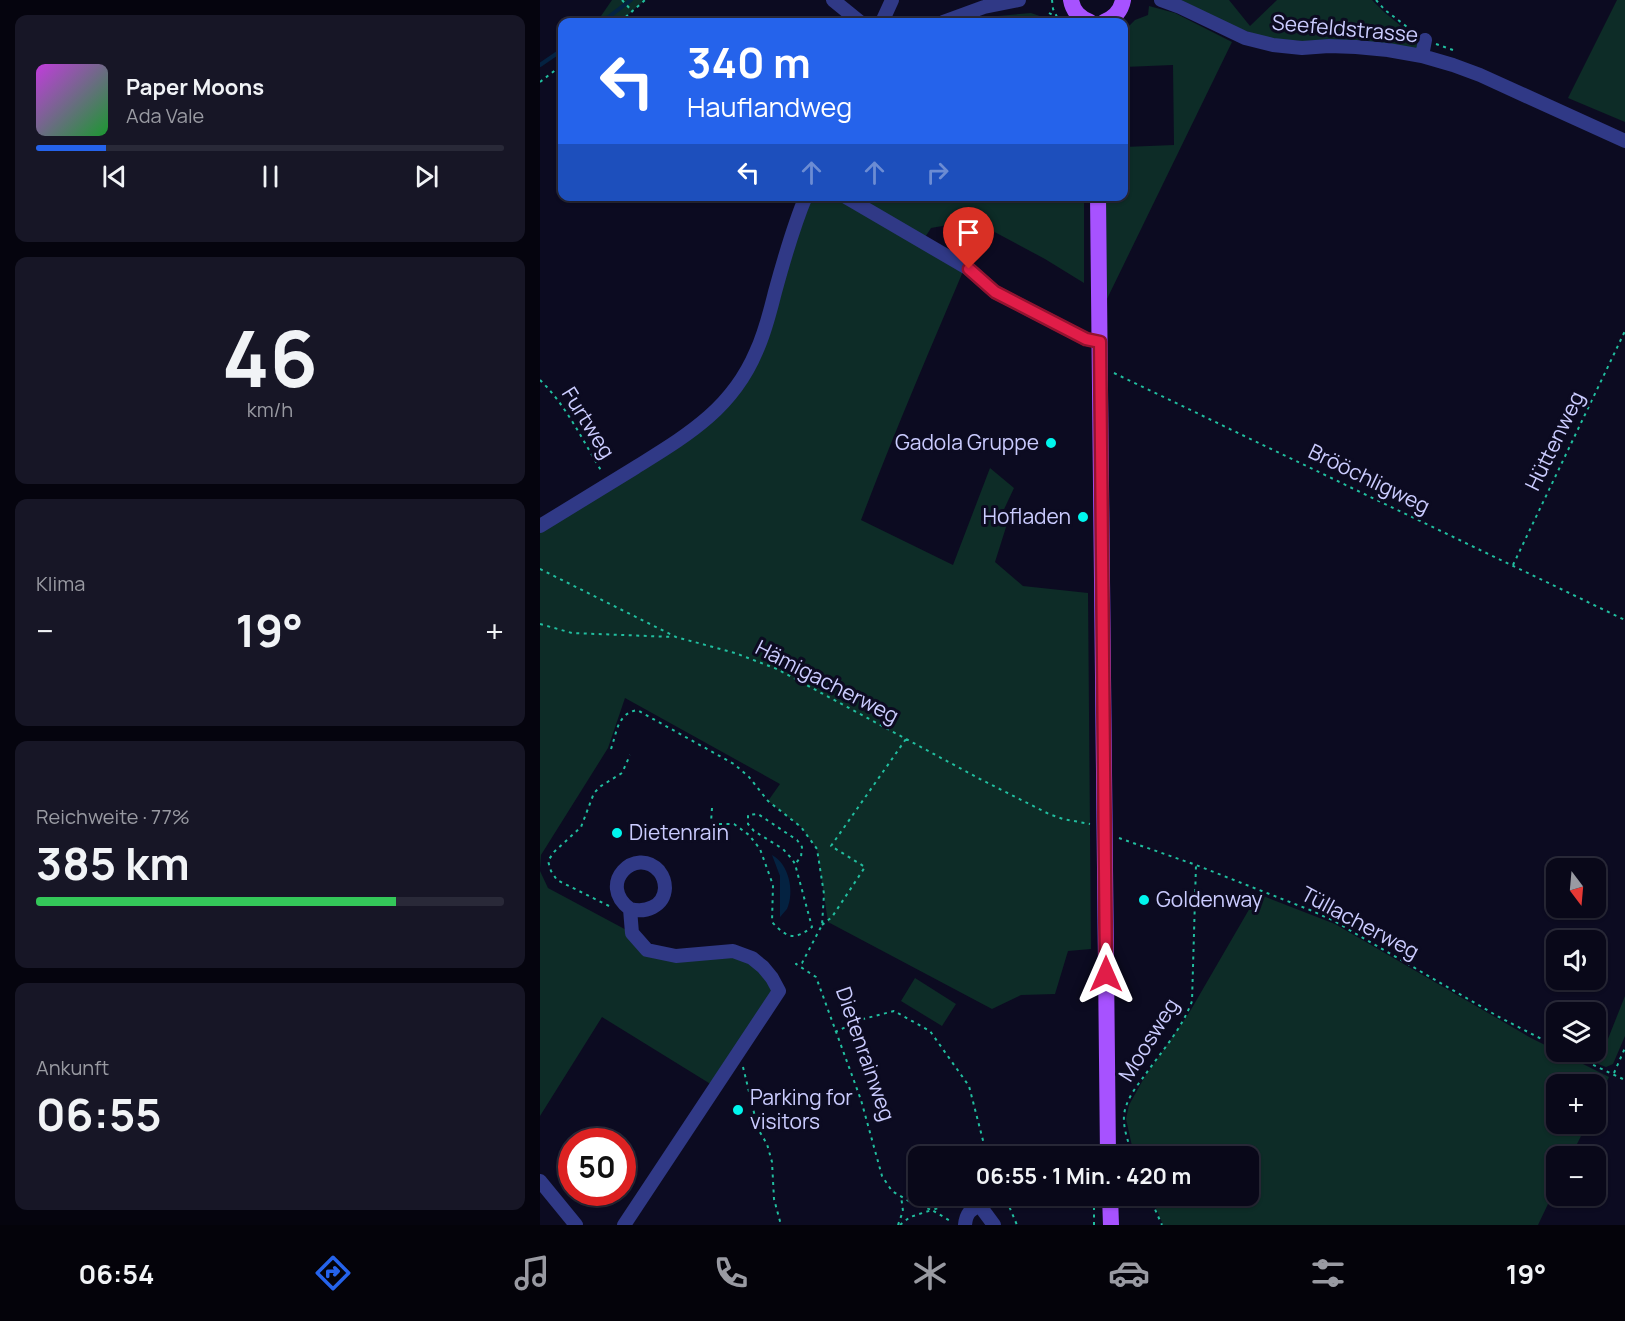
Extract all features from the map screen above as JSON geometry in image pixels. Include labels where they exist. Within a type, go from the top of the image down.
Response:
[{"type":"main road","points":[[1071,0],[1075,12],[1081,18]]},
{"type":"main road","points":[[1113,18],[1119,12],[1123,0]]},
{"type":"main road","points":[[1098,201],[1108,1146]]},
{"type":"main road","points":[[1111,1206],[1112,1225]]},
{"type":"street","points":[[833,0],[855,18]]},
{"type":"street","points":[[884,18],[892,0]]},
{"type":"street","points":[[954,18],[984,7],[1019,0]]},
{"type":"street","name":"Seefeldstrasse","points":[[1161,0],[1245,38],[1273,45],[1302,48],[1356,47],[1422,56],[1480,75],[1625,141]]},
{"type":"street","points":[[1422,56],[1425,40]]},
{"type":"street","points":[[540,526],[686,436],[710,417],[729,397],[756,354],[791,234],[804,201]]},
{"type":"street","points":[[853,201],[969,269],[995,292],[1086,339],[1100,342]]},
{"type":"street","points":[[624,1225],[780,991],[763,967],[752,958],[733,951],[676,956],[647,950],[632,933],[630,909]]},
{"type":"street","points":[[540,1181],[576,1225]]},
{"type":"street","points":[[964,1225],[966,1216],[972,1209],[980,1206],[994,1225]]},
{"type":"path","points":[[625,18],[645,0]]},
{"type":"path","points":[[1052,0],[1057,17]]},
{"type":"path","points":[[623,1],[633,12]]},
{"type":"path","points":[[1050,13],[1057,17]]},
{"type":"path","points":[[540,82],[558,68]]},
{"type":"path","name":"Hüttenweg","points":[[1513,565],[1625,331]]},
{"type":"path","name":"Brööchligweg","points":[[1100,366],[1625,620]]},
{"type":"path","name":"Furtweg","points":[[540,380],[550,389],[609,484]]},
{"type":"path","name":"Hämigacherweg","points":[[540,569],[676,637],[777,669],[906,740],[1049,814],[1104,830]]},
{"type":"path","points":[[540,624],[572,633],[676,637]]},
{"type":"path","name":"Dietenrainweg","points":[[611,749],[622,717],[628,712],[637,710],[734,764],[749,777],[768,801],[801,827],[817,849],[824,894],[822,925],[802,963],[795,964],[816,977],[861,1100],[882,1176],[892,1191],[957,1225]]},
{"type":"path","points":[[822,925],[832,917],[865,867],[831,846],[906,740]]},
{"type":"path","points":[[609,906],[557,880],[550,871],[548,861],[554,852],[581,827],[594,793],[622,773],[630,755]]},
{"type":"path","points":[[712,808],[711,822],[734,824],[749,835],[760,849],[773,885],[772,922],[781,932],[801,936],[812,927],[795,864],[783,849],[754,831],[748,824],[748,815],[758,814],[797,840],[802,847],[801,858],[795,864]]},
{"type":"path","name":"Tüllacherweg","points":[[1104,830],[1113,836],[1196,865],[1334,921],[1489,1011],[1546,1041]]},
{"type":"path","name":"Moosweg","points":[[1130,1146],[1124,1122],[1127,1104],[1181,1024],[1192,1001],[1196,865]]},
{"type":"path","points":[[835,1032],[863,1019],[894,1011],[930,1031],[969,1086],[984,1146]]},
{"type":"path","points":[[1614,1074],[1625,1048]]},
{"type":"path","points":[[740,1053],[758,1129],[767,1144],[772,1162],[774,1199],[781,1225]]},
{"type":"path","points":[[1588,1062],[1625,1080]]},
{"type":"path","points":[[899,1225],[903,1211],[901,1196]]},
{"type":"path","points":[[899,1225],[910,1217],[945,1206]]},
{"type":"path","points":[[1009,1206],[1017,1225]]},
{"type":"path","points":[[1094,1206],[1094,1225]]},
{"type":"path","points":[[1153,1206],[1162,1225]]},
{"type":"green space","points":[[612,0],[645,0],[625,18],[601,16]]},
{"type":"green space","points":[[1181,0],[1229,0],[1250,26],[1277,0],[1372,0],[1420,42],[1419,49],[1358,40],[1270,39],[1231,26]]},
{"type":"green space","points":[[1617,0],[1625,0],[1625,122],[1568,98]]},
{"type":"green space","points":[[1149,6],[1175,13],[1232,42],[1106,301],[1105,201],[1128,201],[1128,147],[1174,145],[1173,65],[1128,67],[1128,27],[1135,20],[1148,15]]},
{"type":"green space","points":[[1031,13],[1045,18],[982,18]]},
{"type":"green space","points":[[805,201],[1084,201],[1084,283],[1045,259],[959,213],[948,225],[931,228],[924,239],[967,262],[861,520],[953,565],[990,468],[1014,488],[999,520],[1007,524],[995,562],[1023,586],[1088,593],[1091,949],[1068,951],[1055,994],[1021,995],[992,1009],[828,922],[817,849],[801,827],[768,801],[780,784],[625,698],[608,748],[541,855],[540,869],[540,526],[686,436],[744,376]]},
{"type":"green space","points":[[540,871],[548,888],[632,933],[647,950],[752,958],[779,991],[717,1088],[602,1017],[540,1116]]},
{"type":"green space","points":[[1258,894],[1335,924],[1546,1046],[1546,1062],[1579,1062],[1603,1074],[1546,1074],[1546,1134],[1582,1134],[1576,1146],[1546,1146],[1547,1206],[1538,1225],[1163,1225],[1155,1206],[1259,1206],[1259,1146],[1132,1146],[1126,1119],[1129,1105],[1144,1078],[1189,1013]]},
{"type":"green space","points":[[915,978],[956,1004],[942,1026],[901,1001]]},
{"type":"green space","points":[[1625,996],[1625,1036],[1613,1064],[1606,1067],[1598,1064],[1606,1062],[1606,1044]]},
{"type":"water","points":[[772,855],[783,865],[789,879],[789,902],[787,909],[780,917],[780,876]]},
{"type":"waterway","points":[[607,18],[631,0]]},
{"type":"waterway","points":[[540,65],[558,53]]},
{"type":"place","name":"Gadola Gruppe","points":[[1051,443]]},
{"type":"place","name":"Hofladen","points":[[1083,517]]},
{"type":"place","name":"Dietenrain","points":[[617,833]]},
{"type":"place","name":"Goldenway","points":[[1144,900]]},
{"type":"place","name":"Parking for visitors","points":[[738,1110]]},
{"type":"route","points":[[969,269],[995,292],[1086,339],[1100,342],[1106,974]]}]
